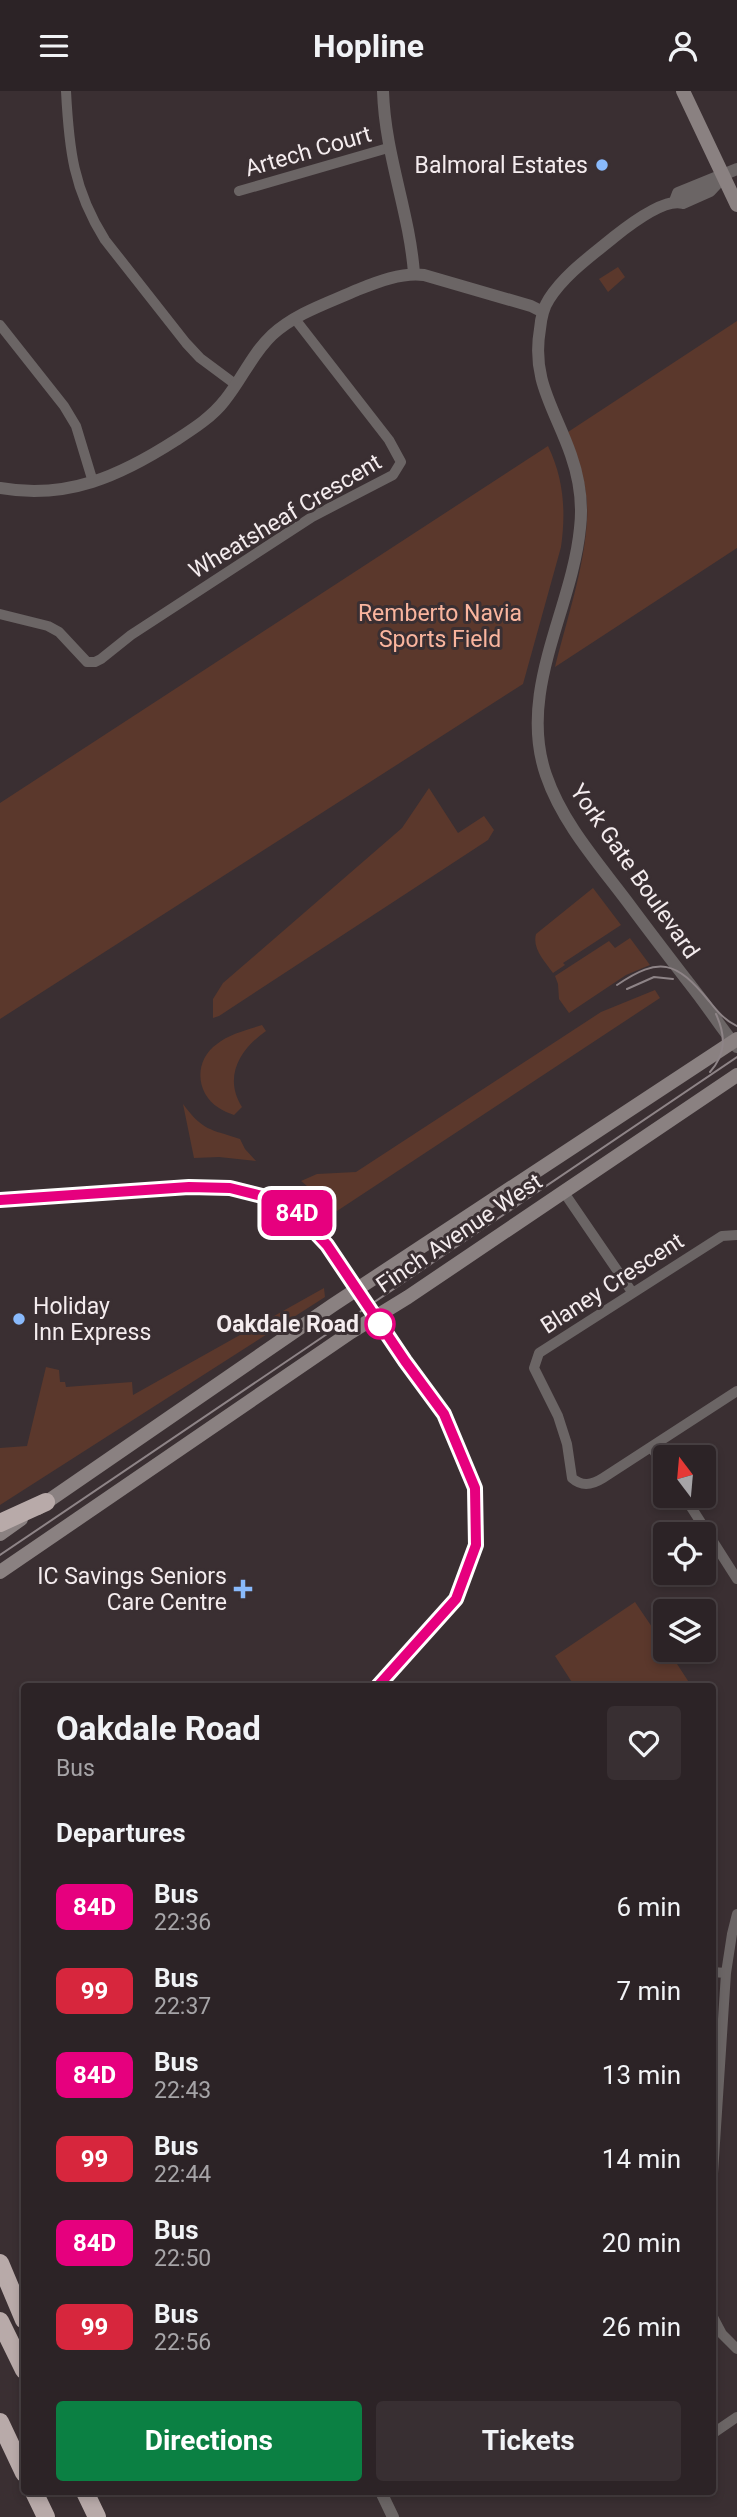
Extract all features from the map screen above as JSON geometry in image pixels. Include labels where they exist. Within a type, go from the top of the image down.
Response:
[{"type":"highway","points":[[0,1524],[46,1502]]},
{"type":"highway","points":[[0,2263],[21,2313]]},
{"type":"highway","points":[[0,2321],[21,2364]]},
{"type":"highway","points":[[0,2422],[21,2467]]},
{"type":"highway","points":[[35,2495],[46,2517]]},
{"type":"highway","points":[[86,2495],[97,2517]]},
{"type":"main road","points":[[683,91],[737,205]]},
{"type":"main road","name":"Finch Avenue West","points":[[0,1534],[358,1290],[735,1043]]},
{"type":"main road","name":"Finch Avenue West","points":[[0,1573],[737,1075]]},
{"type":"street","points":[[66,91],[71,159],[79,190],[94,222],[105,240],[186,343],[200,358],[235,384]]},
{"type":"street","points":[[383,91],[388,148],[406,217],[414,273]]},
{"type":"street","name":"Artech Court","points":[[239,191],[388,148]]},
{"type":"street","name":"York Gate Boulevard","points":[[735,1043],[570,824],[557,803],[545,774],[538,738],[539,693],[577,554],[581,499],[570,453],[538,366],[538,342],[543,312],[548,301],[562,282],[611,239],[637,220],[675,201],[683,203],[710,191],[723,177],[737,169]]},
{"type":"street","points":[[0,488],[50,491],[93,482],[142,462],[193,429],[217,409],[272,335],[306,312],[367,286],[414,273],[543,312]]},
{"type":"street","name":"Wheatsheaf Crescent","points":[[0,614],[48,626],[59,632],[87,662],[95,662],[153,620],[312,517],[393,475],[401,462],[389,440],[295,319]]},
{"type":"street","points":[[0,325],[64,406],[75,426],[93,482]]},
{"type":"street","points":[[0,1200],[189,1187],[230,1188],[266,1197],[296,1212],[327,1245],[444,1414],[475,1488],[476,1545],[456,1599],[381,1683]]},
{"type":"street","points":[[563,1191],[632,1292]]},
{"type":"street","name":"Blaney Crescent","points":[[737,1235],[722,1236],[632,1292],[539,1353],[534,1368],[558,1416],[567,1444],[569,1469],[577,1483],[594,1483],[737,1391]]},
{"type":"street","points":[[692,1509],[737,1579]]},
{"type":"street","points":[[716,2127],[726,1973],[737,1914]]},
{"type":"street","points":[[716,1972],[726,1973]]},
{"type":"street","points":[[716,2323],[722,2334],[737,2349]]},
{"type":"street","points":[[716,2431],[737,2417]]},
{"type":"street","points":[[382,2495],[393,2517]]},
{"type":"green space","points":[[618,267],[625,277],[608,292],[599,279]]},
{"type":"green space","points":[[737,321],[737,548],[555,667],[579,575],[587,520],[582,475],[568,432]]},
{"type":"green space","name":"Remberto Navia Sports Field","points":[[548,446],[560,483],[563,534],[523,684],[0,1019],[0,803]]},
{"type":"green space","points":[[429,788],[458,833],[484,816],[494,830],[488,840],[213,1018],[213,999],[223,983],[402,828]]},
{"type":"green space","points":[[593,888],[621,925],[563,963],[565,965],[553,973],[538,950],[536,934]]},
{"type":"green space","points":[[630,938],[650,965],[626,975],[569,1013],[559,999],[555,976],[609,941],[615,948]]},
{"type":"green space","points":[[655,990],[660,998],[337,1211],[301,1181],[317,1174],[356,1172],[601,1012]]},
{"type":"green space","points":[[262,1025],[266,1031],[249,1046],[237,1065],[234,1085],[242,1107],[234,1115],[219,1108],[205,1094],[200,1076],[201,1067],[209,1051],[222,1041]]},
{"type":"green space","points":[[183,1104],[202,1124],[214,1131],[240,1139],[256,1161],[219,1157],[194,1158]]},
{"type":"green space","points":[[324,1288],[325,1297],[0,1505],[0,1448],[27,1446],[46,1367],[59,1370],[60,1382],[65,1382],[66,1387],[132,1382],[133,1395]]},
{"type":"green space","points":[[635,1602],[653,1628],[653,1662],[676,1662],[689,1683],[572,1683],[555,1656]]},
{"type":"tram line","points":[[617,985],[645,970],[667,967],[687,978],[721,1015],[737,1026]]},
{"type":"tram line","points":[[627,989],[654,977],[673,979]]},
{"type":"tram line","points":[[710,1072],[722,1052],[723,1045],[722,1030],[716,1014]]},
{"type":"tram line","points":[[0,1555],[737,1057]]},
{"type":"bus line","name":"84D","points":[[0,1200],[189,1187],[230,1188],[266,1197],[296,1212],[327,1245],[444,1414],[475,1488],[476,1545],[456,1599],[381,1683]]},
{"type":"place","name":"Balmoral Estates","points":[[602,165]]},
{"type":"place","name":"Holiday Inn Express","points":[[19,1319]]},
{"type":"place","name":"Oakdale Road","points":[[380,1324]]},
{"type":"place","name":"IC Savings Seniors Care Centre","points":[[243,1589]]}]
